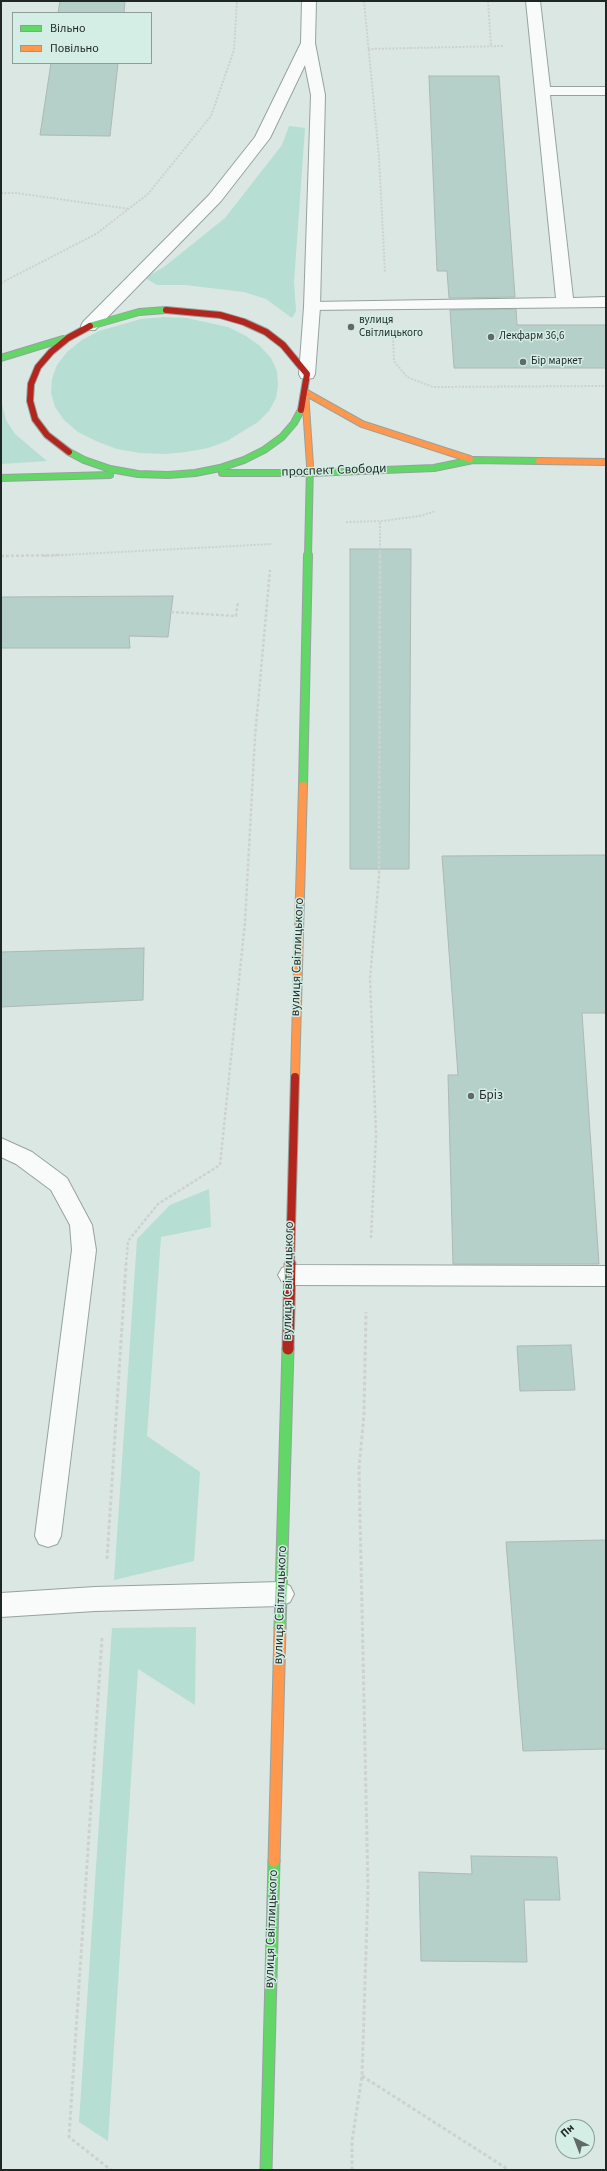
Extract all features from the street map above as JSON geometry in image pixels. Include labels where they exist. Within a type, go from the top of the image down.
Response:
[{"type":"street","points":[[1,478],[138,474],[168,476],[194,473],[220,468],[244,460],[264,450],[282,437],[294,423],[302,408],[305,392],[312,307],[318,95],[308,43],[310,1]]},
{"type":"street","points":[[533,1],[565,303]]},
{"type":"street","points":[[89,326],[216,198],[258,144],[308,43]]},
{"type":"street","points":[[542,91],[606,91]]},
{"type":"street","points":[[312,307],[606,302]]},
{"type":"street","points":[[138,474],[110,469],[84,460],[63,449],[47,435],[35,419],[30,402],[31,384],[38,367],[51,352],[68,338],[89,326],[113,318],[139,312],[166,310],[220,315],[244,322],[266,332],[283,344],[307,374]]},
{"type":"street","points":[[1,358],[68,338]]},
{"type":"street","name":"проспект Свободи","points":[[305,392],[362,424],[473,460]]},
{"type":"street","name":"вулиця Світлицького","points":[[266,2170],[311,473],[305,392]]},
{"type":"street","name":"проспект Свободи","points":[[194,473],[311,473],[434,468],[473,460],[606,462]]},
{"type":"street","points":[[1,1147],[24,1158],[59,1184],[81,1225],[84,1250],[48,1536]]},
{"type":"street","points":[[290,1275],[606,1276]]},
{"type":"street","points":[[1,1604],[281,1594]]},
{"type":"path","points":[[1,283],[96,234],[148,194],[211,116],[234,50],[237,1]]},
{"type":"path","points":[[364,1],[379,157],[387,306],[393,317],[394,361],[407,377],[433,387],[606,386]]},
{"type":"path","points":[[488,1],[491,46]]},
{"type":"path","points":[[368,49],[538,46]]},
{"type":"path","points":[[1,193],[17,193],[130,209]]},
{"type":"path","points":[[1,556],[43,556],[272,544],[309,523],[380,521],[420,516],[436,511]]},
{"type":"path","points":[[352,2170],[352,2141],[362,2076],[368,1889],[359,1468],[364,1414],[366,1295],[370,1275],[376,1136],[370,978],[380,877],[380,521]]},
{"type":"path","points":[[272,544],[272,552]]},
{"type":"path","points":[[106,1566],[128,1241],[158,1204],[220,1165],[223,1149],[245,922],[256,736],[270,567]]},
{"type":"path","points":[[171,612],[236,616],[238,602]]},
{"type":"path","points":[[102,1629],[69,2136],[111,2170]]},
{"type":"path","points":[[362,2076],[509,2170]]},
{"type":"green space","points":[[289,126],[305,128],[294,282],[296,311],[292,318],[266,299],[244,292],[185,285],[157,285],[145,278],[164,267],[225,218],[282,145]]},
{"type":"green space","points":[[164,317],[186,318],[228,327],[246,336],[260,346],[271,358],[277,371],[278,385],[276,398],[269,411],[258,422],[227,441],[208,448],[186,452],[165,454],[140,453],[117,449],[78,432],[64,420],[55,407],[51,393],[52,379],[57,365],[67,352],[82,340],[99,331],[141,319]]},
{"type":"green space","points":[[1,400],[6,420],[15,434],[47,461],[1,464]]},
{"type":"green space","points":[[209,1189],[211,1227],[161,1237],[147,1436],[200,1472],[194,1561],[114,1580],[137,1239],[170,1205]]},
{"type":"green space","points":[[196,1627],[195,1705],[138,1669],[108,2141],[79,2122],[112,1628]]},
{"type":"building","points":[[60,1],[125,1],[124,12],[58,12]]},
{"type":"building","points":[[51,64],[118,64],[110,136],[40,135]]},
{"type":"building","points":[[429,76],[499,76],[515,297],[449,298],[447,271],[437,271]]},
{"type":"building","points":[[516,309],[517,325],[606,325],[606,368],[454,368],[450,310]]},
{"type":"building","points":[[350,549],[411,549],[409,869],[350,869]]},
{"type":"building","points":[[173,596],[168,637],[129,636],[130,648],[1,648],[1,597]]},
{"type":"building","points":[[606,855],[606,1013],[582,1013],[599,1264],[453,1264],[448,1075],[458,1075],[442,856]]},
{"type":"building","points":[[144,948],[143,1000],[1,1007],[1,952]]},
{"type":"building","points":[[571,1345],[575,1390],[520,1391],[517,1346]]},
{"type":"building","points":[[606,1540],[606,1749],[523,1751],[506,1542]]},
{"type":"building","points":[[471,1856],[557,1857],[560,1900],[524,1900],[527,1962],[421,1961],[419,1872],[472,1874]]},
{"type":"traffic: fast","points":[[90,326],[139,312],[166,310]]},
{"type":"traffic: fast","points":[[1,358],[63,339]]},
{"type":"traffic: fast","points":[[69,452],[84,460],[110,469],[138,474],[168,475],[195,473],[220,468],[244,460],[264,450],[282,437],[294,423],[301,410]]},
{"type":"traffic: fast","points":[[222,473],[311,473],[434,468],[473,460],[539,461]]},
{"type":"traffic: fast","points":[[303,786],[310,465]]},
{"type":"traffic: fast","points":[[1,478],[110,475]]},
{"type":"traffic: fast","points":[[280,1628],[288,1349]]},
{"type":"traffic: fast","points":[[266,2170],[274,1861]]},
{"type":"traffic: slow","points":[[305,392],[362,424],[470,459]]},
{"type":"traffic: slow","points":[[305,392],[310,465]]},
{"type":"traffic: slow","points":[[539,461],[606,462]]},
{"type":"traffic: slow","points":[[295,1077],[303,786]]},
{"type":"traffic: slow","points":[[274,1861],[280,1628]]},
{"type":"traffic: jam","points":[[166,310],[220,315],[244,322],[266,332],[283,345],[307,374],[301,410]]},
{"type":"traffic: jam","points":[[69,452],[47,435],[35,419],[30,401],[31,384],[38,367],[51,352],[68,338],[90,326]]},
{"type":"traffic: jam","points":[[288,1349],[295,1077]]},
{"type":"place","name":"вулиця Світлицького","points":[[351,327]]},
{"type":"place","name":"Лекфарм 36,6","points":[[491,337]]},
{"type":"place","name":"Бір маркет","points":[[523,362]]},
{"type":"place","name":"Бріз","points":[[471,1096]]}]
